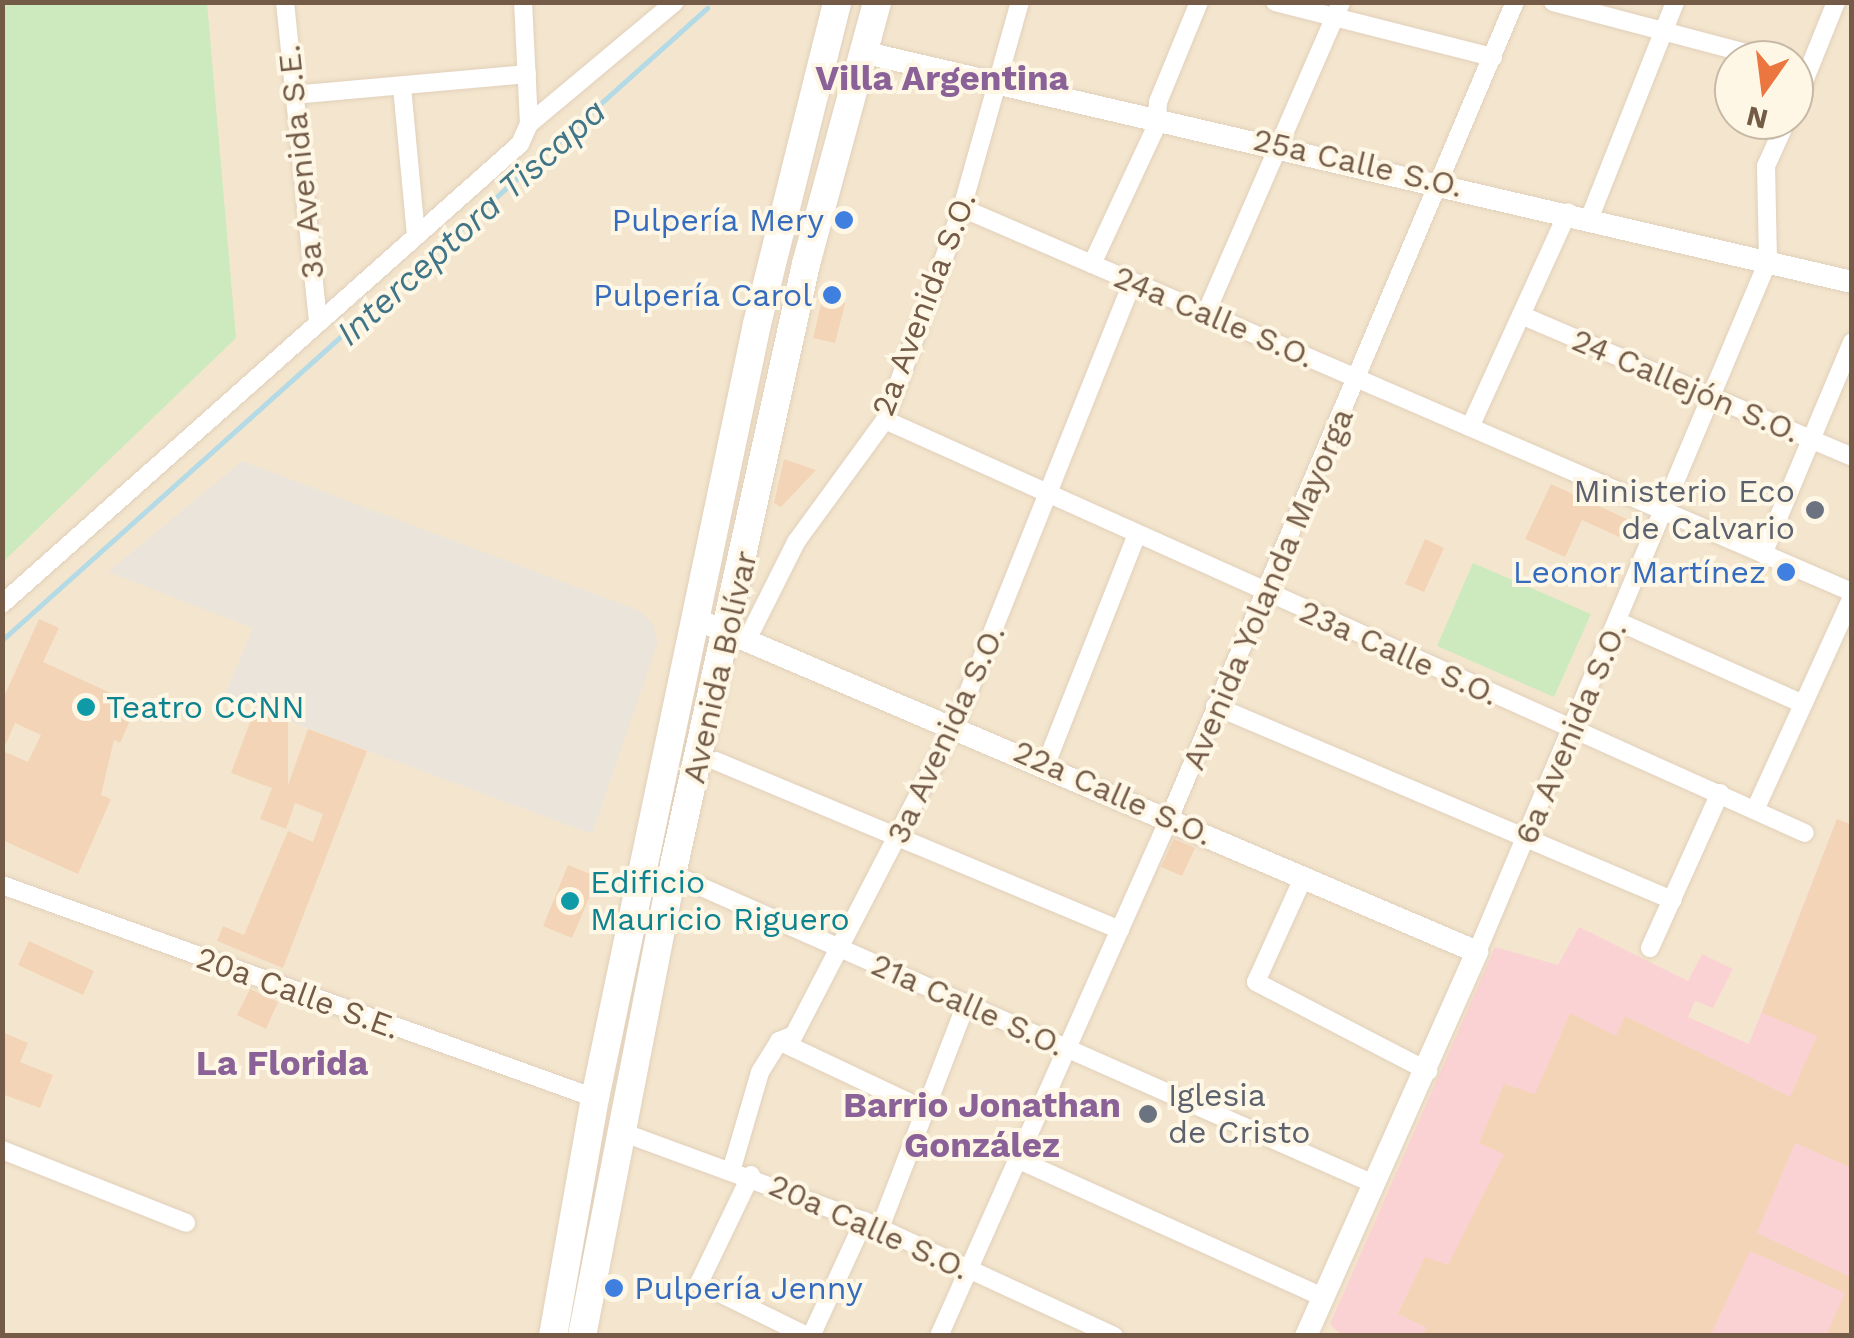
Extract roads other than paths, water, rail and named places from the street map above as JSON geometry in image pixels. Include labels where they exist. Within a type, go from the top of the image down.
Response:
[{"type":"main road","name":"Avenida Bolívar","points":[[553,1336],[594,1098],[811,91],[837,2]]},
{"type":"main road","points":[[846,2],[850,40],[862,52]]},
{"type":"main road","name":"Avenida Bolívar","points":[[582,1336],[672,874],[737,636],[806,264],[877,2]]},
{"type":"main road","points":[[811,91],[842,52],[862,52]]},
{"type":"street","name":"3a Avenida S.E.","points":[[285,2],[318,321]]},
{"type":"street","points":[[2,604],[520,144],[529,124],[523,2]]},
{"type":"street","name":"2a Avenida S.O.","points":[[737,636],[796,542],[885,420],[962,208],[1020,2]]},
{"type":"street","points":[[1092,264],[1157,114],[1199,2]]},
{"type":"street","points":[[1275,2],[1338,10],[1493,56]]},
{"type":"street","name":"Avenida Yolanda Mayorga","points":[[939,1336],[1169,819],[1515,2]]},
{"type":"street","points":[[1552,2],[1714,44]]},
{"type":"street","points":[[1470,427],[1521,315],[1579,215],[1675,2]]},
{"type":"street","points":[[1814,45],[1836,2]]},
{"type":"street","points":[[529,124],[669,5]]},
{"type":"street","points":[[1206,313],[1338,10]]},
{"type":"street","name":"25a Calle S.O.","points":[[862,52],[999,85],[1157,114],[1852,282]]},
{"type":"street","points":[[293,95],[528,74]]},
{"type":"street","points":[[402,87],[416,235]]},
{"type":"street","name":"6a Avenida S.O.","points":[[1306,1336],[1428,1070],[1666,512],[1672,474],[1768,260],[1766,166],[1778,140]]},
{"type":"street","name":"24a Calle S.O.","points":[[962,208],[1852,594]]},
{"type":"street","name":"3a Avenida S.O.","points":[[732,1168],[760,1072],[780,1041],[794,1035],[956,723],[1050,499],[1132,282]]},
{"type":"street","name":"24 Callejón S.O.","points":[[1521,315],[1852,457]]},
{"type":"street","points":[[1762,554],[1852,342]]},
{"type":"street","name":"23a Calle S.O.","points":[[885,420],[1050,499],[1805,832]]},
{"type":"street","points":[[1046,764],[1136,537]]},
{"type":"street","points":[[1755,810],[1852,594]]},
{"type":"street","points":[[696,619],[737,636]]},
{"type":"street","points":[[1619,622],[1803,704]]},
{"type":"street","name":"22a Calle S.O.","points":[[737,636],[956,723],[1478,952]]},
{"type":"street","points":[[1215,706],[1525,841],[1673,900]]},
{"type":"street","points":[[716,761],[1120,930]]},
{"type":"street","points":[[1650,948],[1720,793]]},
{"type":"street","name":"21a Calle S.O.","points":[[672,874],[1374,1184]]},
{"type":"street","points":[[1304,876],[1256,982],[1428,1070]]},
{"type":"street","name":"20a Calle S.E.","points":[[2,885],[594,1098]]},
{"type":"street","points":[[751,1175],[699,1283],[809,1336],[872,1224],[966,1004]]},
{"type":"street","points":[[780,1041],[923,1109]]},
{"type":"street","name":"20a Calle S.O.","points":[[619,1132],[732,1168],[872,1224],[1114,1336]]},
{"type":"street","points":[[2,1150],[186,1223]]},
{"type":"street","points":[[1017,1160],[1323,1298]]},
{"type":"waterway","name":"Interceptora Tiscapa","points":[[2,640],[707,8]]},
{"type":"place","name":"Pulpería Mery","points":[[844,220]]},
{"type":"place","name":"Pulpería Carol","points":[[832,295]]},
{"type":"place","name":"Ministerio Eco de Calvario","points":[[1815,510]]},
{"type":"place","name":"Leonor Martínez","points":[[1786,572]]},
{"type":"place","name":"Teatro CCNN","points":[[86,707]]},
{"type":"place","name":"Edificio Mauricio Riguero","points":[[570,901]]},
{"type":"place","name":"Iglesia de Cristo","points":[[1148,1114]]},
{"type":"place","name":"Pulpería Jenny","points":[[614,1288]]},
{"type":"district","name":"Villa Argentina","points":[[942,78]]},
{"type":"district","name":"La Florida","points":[[282,1063]]},
{"type":"district","name":"Barrio Jonathan González","points":[[982,1125]]}]
